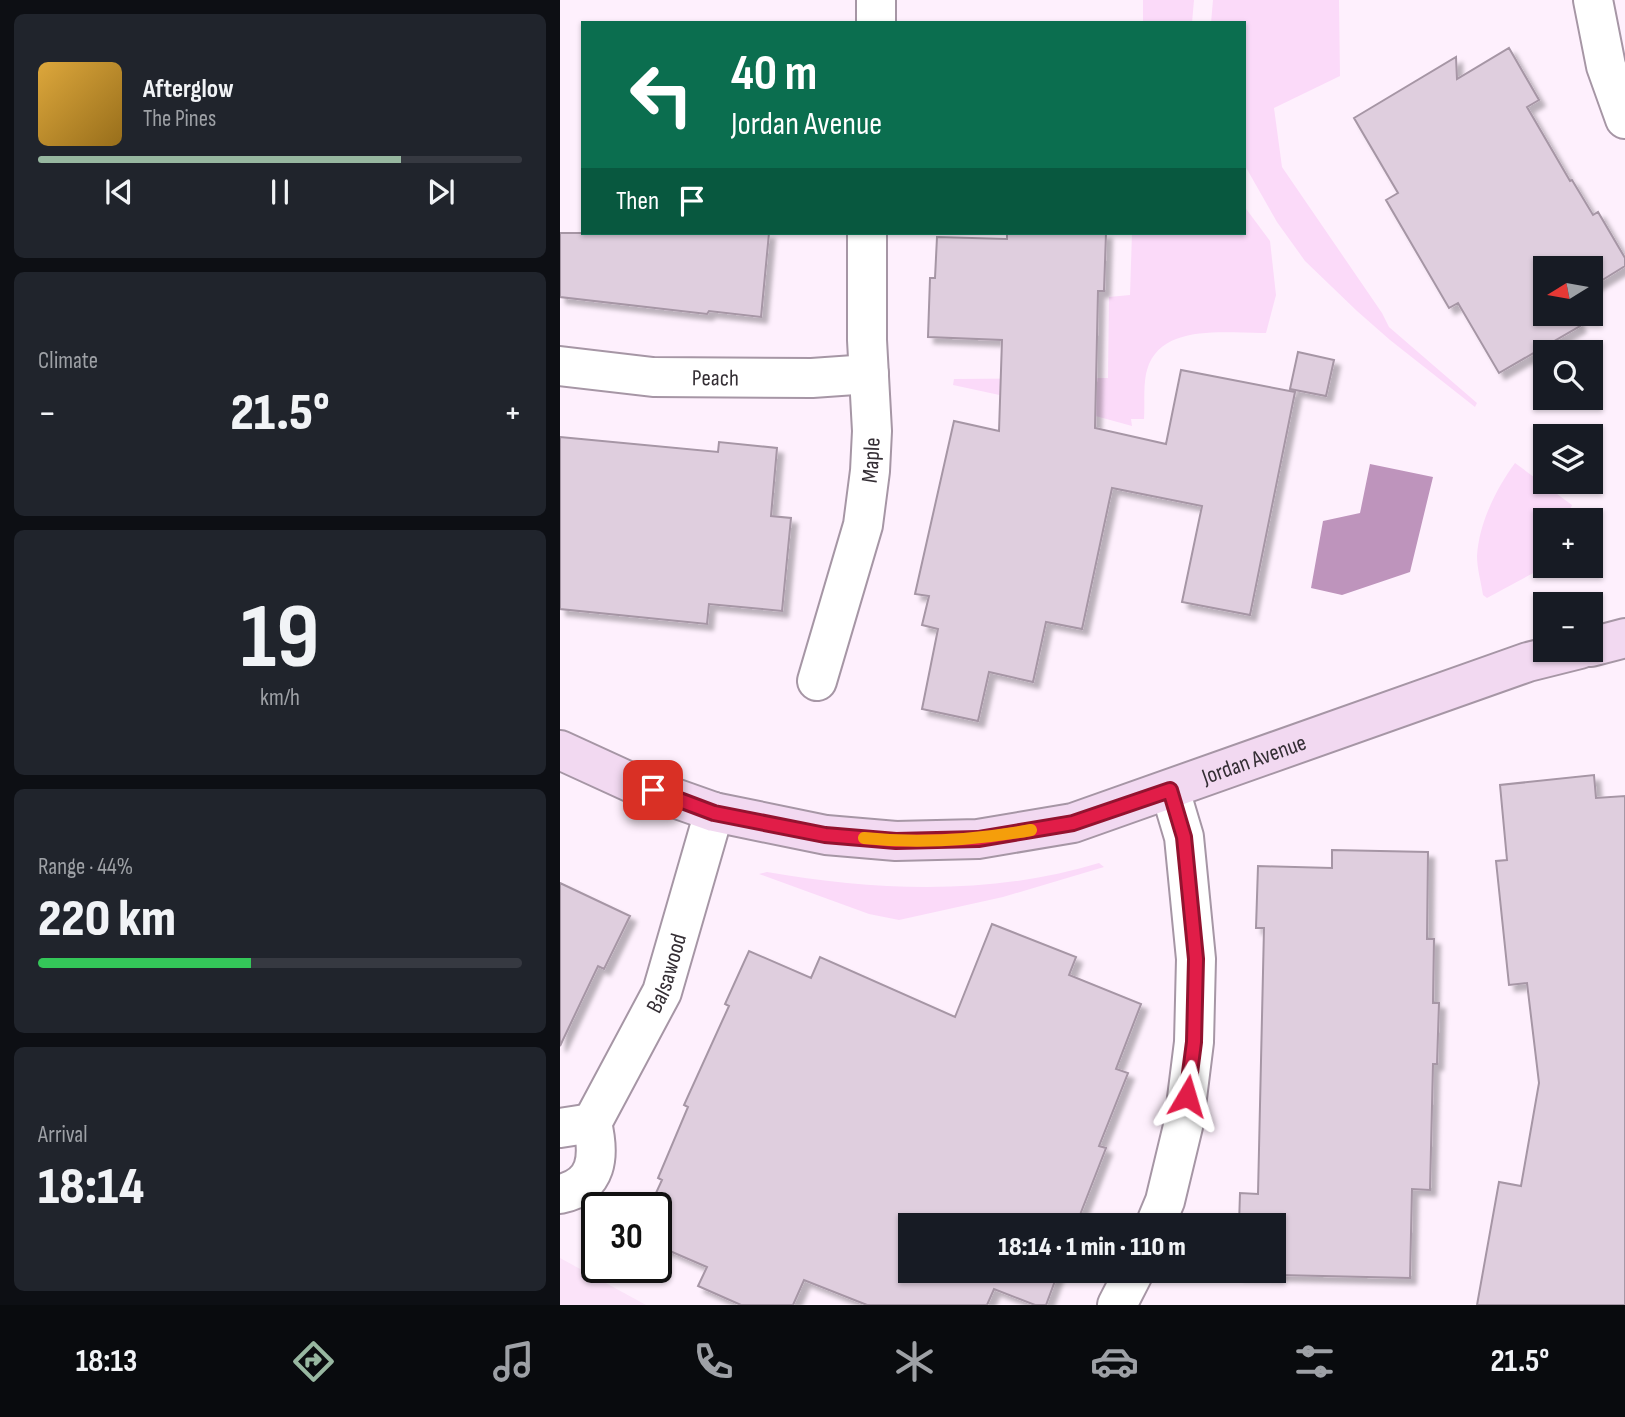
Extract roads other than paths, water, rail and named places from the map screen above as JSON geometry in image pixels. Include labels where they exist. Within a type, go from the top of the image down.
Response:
[{"type":"street","points":[[876,0],[876,21]]},
{"type":"street","points":[[1593,0],[1606,65],[1625,118]]},
{"type":"street","name":"Maple","points":[[817,681],[863,524],[870,471],[872,431],[867,235]]},
{"type":"street","name":"Peach","points":[[560,366],[653,377],[812,379],[869,374]]},
{"type":"street","points":[[1603,644],[1625,638]]},
{"type":"street","name":"Jordan Avenue","points":[[560,750],[632,783],[714,813],[825,835],[896,841],[978,839],[1073,823],[1533,661]]},
{"type":"street","points":[[1160,1213],[1184,1122],[1194,1042],[1196,959],[1184,837],[1170,790]]},
{"type":"street","name":"Balsawood","points":[[576,1126],[662,992],[714,813]]},
{"type":"street","points":[[560,1194],[574,1191],[593,1171],[598,1148],[576,1126]]},
{"type":"street","points":[[1117,1305],[1128,1283]]}]
